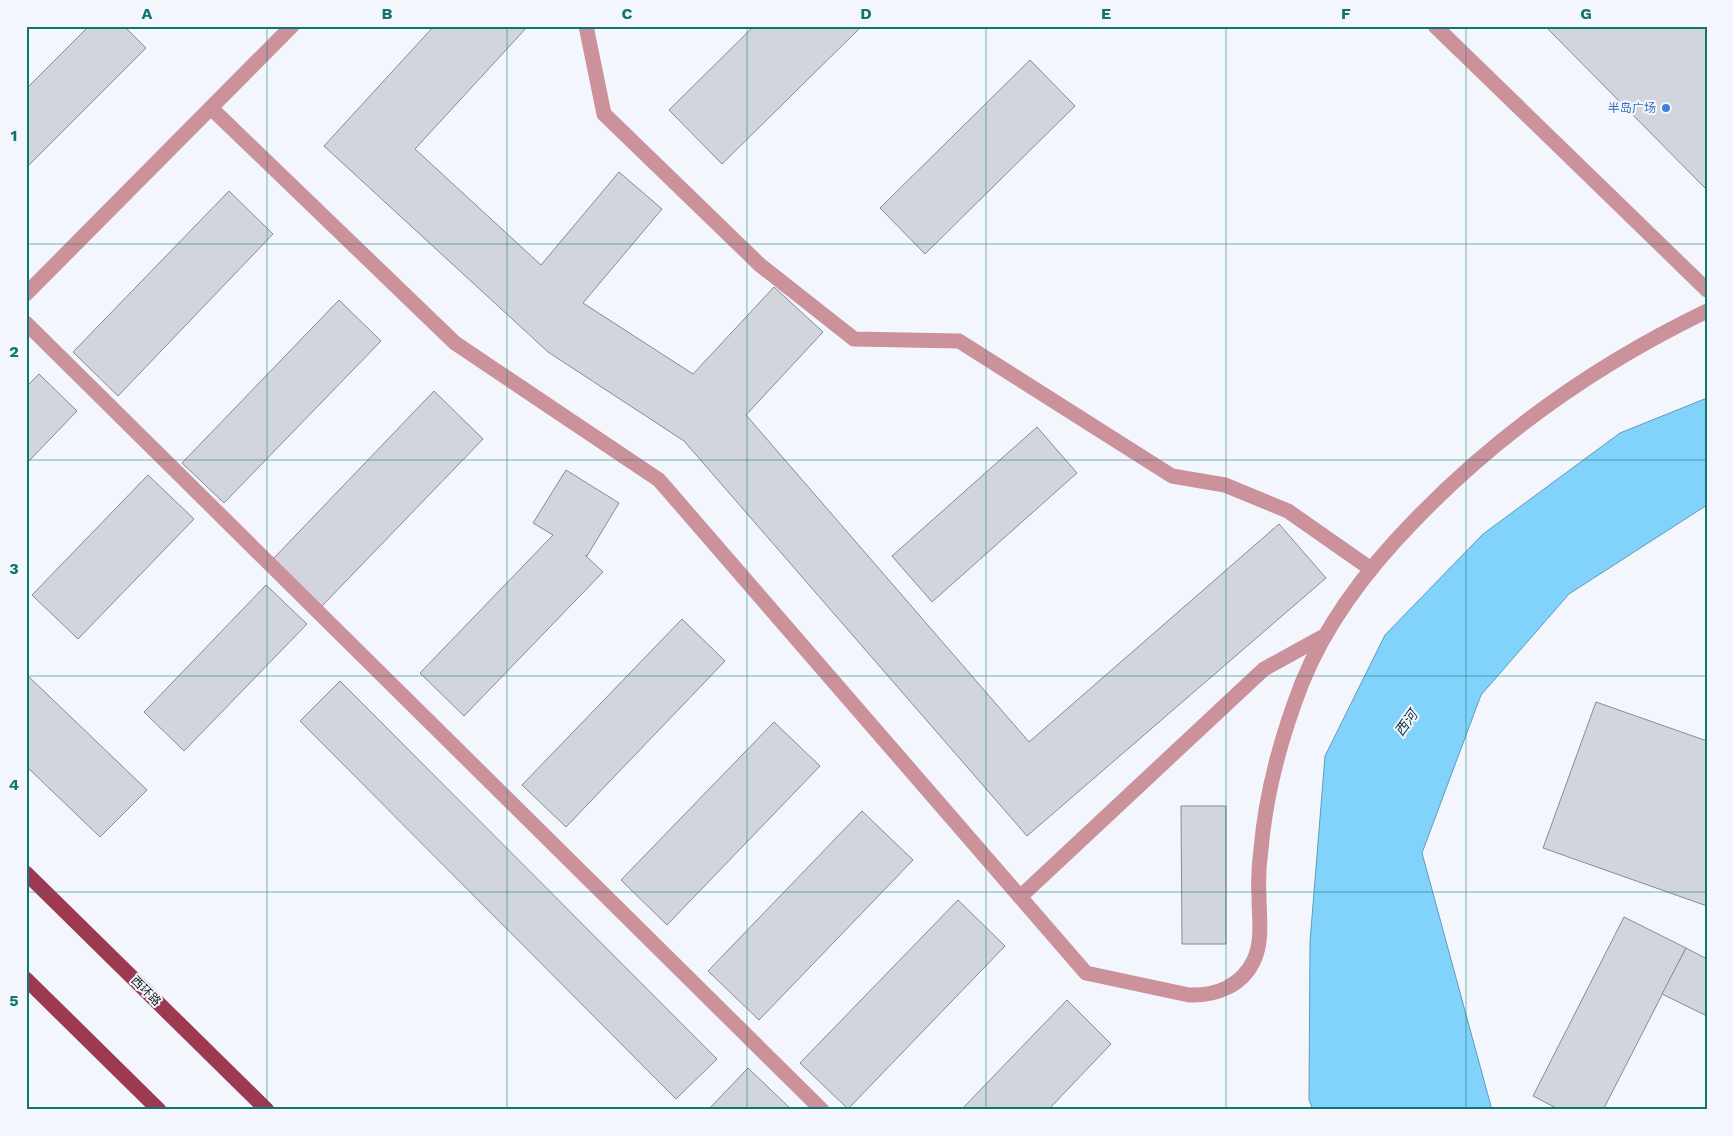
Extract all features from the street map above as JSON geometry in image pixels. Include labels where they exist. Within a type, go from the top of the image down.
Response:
[{"type":"main road","name":"西环路","points":[[26,873],[267,1110]]},
{"type":"main road","points":[[26,979],[159,1110]]},
{"type":"street","points":[[26,294],[292,26]]},
{"type":"street","points":[[586,26],[604,114],[760,265],[854,339],[959,341],[1172,476],[1225,485],[1288,511],[1371,569]]},
{"type":"street","points":[[1435,26],[1707,290]]},
{"type":"street","points":[[211,108],[455,343],[659,480],[1086,973],[1189,995],[1203,996],[1229,987],[1248,970],[1254,958],[1258,946],[1260,850],[1274,767],[1303,681],[1324,636],[1350,594],[1392,544],[1438,496],[1486,452],[1530,417],[1575,385],[1623,355],[1671,328],[1707,311]]},
{"type":"street","points":[[26,324],[822,1110]]},
{"type":"street","points":[[1020,897],[1264,669],[1324,636]]},
{"type":"water","name":"西河","points":[[1707,398],[1707,505],[1569,594],[1481,695],[1422,853],[1492,1110],[1313,1110],[1309,1100],[1310,942],[1325,756],[1385,635],[1483,534],[1620,433]]},
{"type":"building","points":[[89,26],[124,26],[146,48],[26,168],[26,89]]},
{"type":"building","points":[[434,26],[528,26],[415,149],[541,265],[619,172],[662,209],[583,303],[693,374],[774,287],[823,332],[746,415],[1029,742],[1279,524],[1326,578],[1027,836],[684,441],[548,352],[324,146]]},
{"type":"building","points":[[754,26],[862,26],[722,164],[669,110]]},
{"type":"building","name":"半岛广场","points":[[1545,26],[1707,26],[1707,190]]},
{"type":"building","points":[[1030,60],[1075,106],[925,254],[880,208]]},
{"type":"building","points":[[229,191],[273,234],[118,396],[73,352]]},
{"type":"building","points":[[339,300],[381,341],[224,503],[182,463]]},
{"type":"building","points":[[39,374],[77,411],[26,464],[26,387]]},
{"type":"building","points":[[434,391],[483,439],[322,606],[273,559]]},
{"type":"building","points":[[1037,427],[1077,473],[932,602],[892,556]]},
{"type":"building","points":[[566,470],[619,503],[587,556],[585,555],[603,572],[464,716],[420,673],[553,535],[533,523]]},
{"type":"building","points":[[148,475],[194,519],[78,639],[32,595]]},
{"type":"building","points":[[266,585],[307,624],[184,751],[144,712]]},
{"type":"building","points":[[682,619],[725,661],[566,827],[522,785]]},
{"type":"building","points":[[26,674],[147,790],[100,837],[26,766]]},
{"type":"building","points":[[340,681],[717,1059],[676,1099],[300,721]]},
{"type":"building","points":[[1596,702],[1707,741],[1707,906],[1543,848]]},
{"type":"building","points":[[774,722],[820,766],[667,925],[621,880]]},
{"type":"building","points":[[1181,806],[1226,806],[1226,944],[1182,944]]},
{"type":"building","points":[[862,811],[913,860],[759,1020],[708,971]]},
{"type":"building","points":[[958,900],[1005,946],[848,1109],[800,1063]]},
{"type":"building","points":[[1624,917],[1686,948],[1603,1110],[1560,1110],[1533,1096]]},
{"type":"building","points":[[1686,948],[1707,959],[1707,1016],[1662,994]]},
{"type":"building","points":[[1067,1000],[1111,1044],[1048,1110],[961,1110]]},
{"type":"building","points":[[748,1068],[792,1110],[708,1110]]},
{"type":"place","name":"半岛广场","points":[[1666,108]]}]
